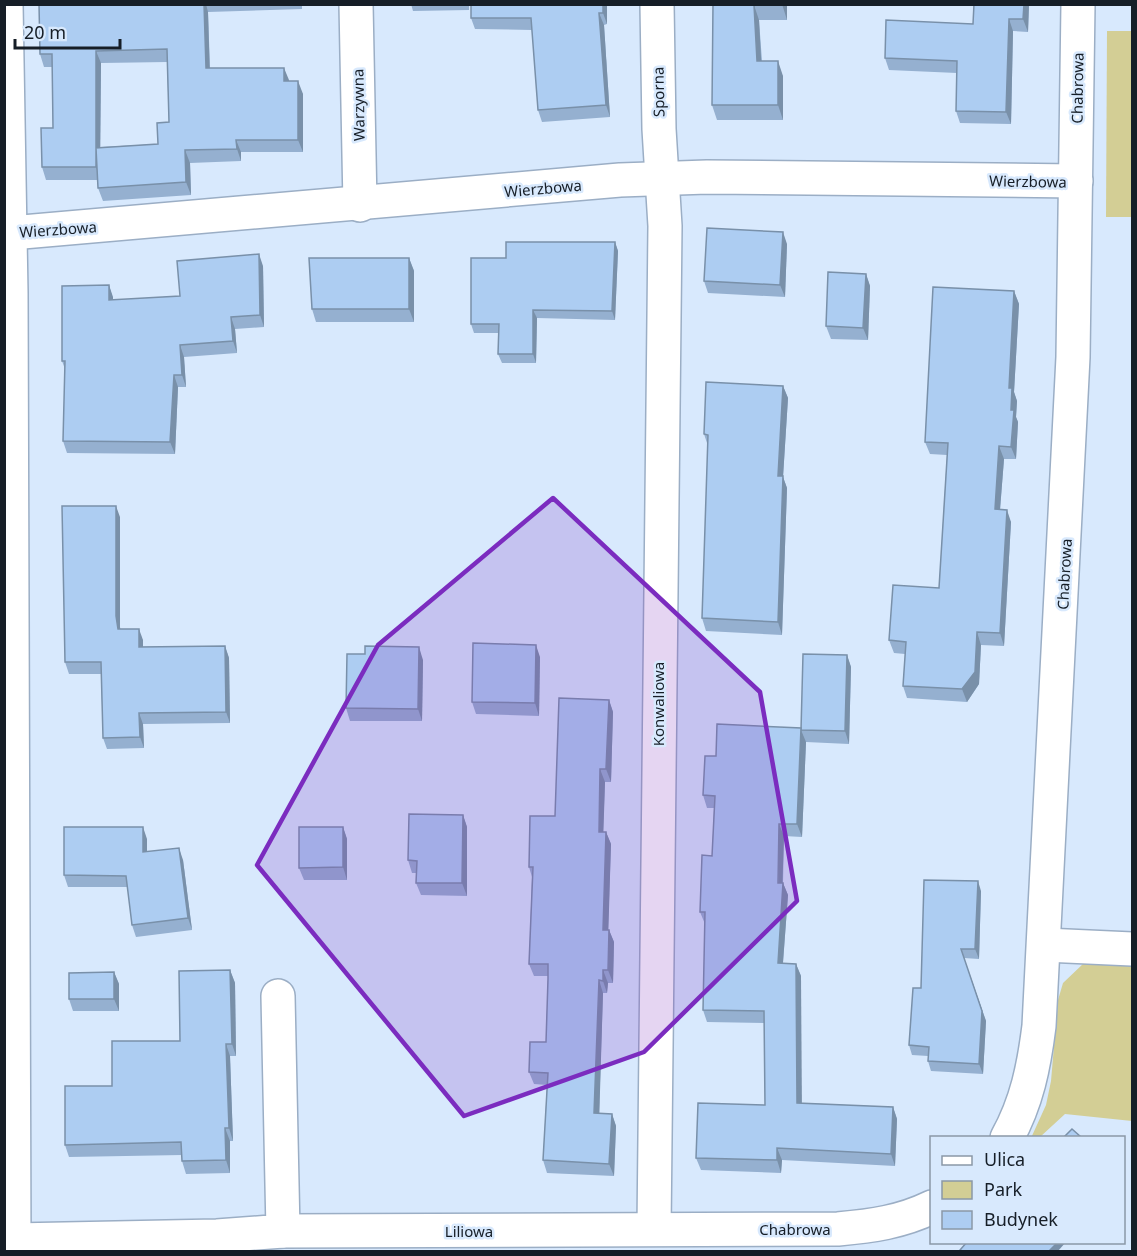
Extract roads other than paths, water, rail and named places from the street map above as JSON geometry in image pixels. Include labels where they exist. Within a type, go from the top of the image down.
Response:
[{"type":"street","points":[[6,4],[10,233],[14,1246]]},
{"type":"street","name":"Warzywna","points":[[356,4],[360,205]]},
{"type":"street","name":"Sporna","points":[[657,4],[662,179]]},
{"type":"street","name":"Chabrowa","points":[[1008,1136],[1019,1115],[1032,1075],[1039,1026],[1066,529],[1076,181],[1078,4]]},
{"type":"street","name":"Wierzbowa","points":[[10,233],[360,205],[620,180],[707,177],[1076,181]]},
{"type":"street","name":"Konwaliowa","points":[[654,1229],[665,226],[662,179]]},
{"type":"street","points":[[1044,945],[1132,949]]},
{"type":"street","points":[[278,996],[283,1231]]},
{"type":"street","name":"Chabrowa","points":[[654,1229],[866,1227],[905,1219],[930,1208]]},
{"type":"street","name":"Liliowa","points":[[14,1246],[283,1231],[654,1229]]}]
